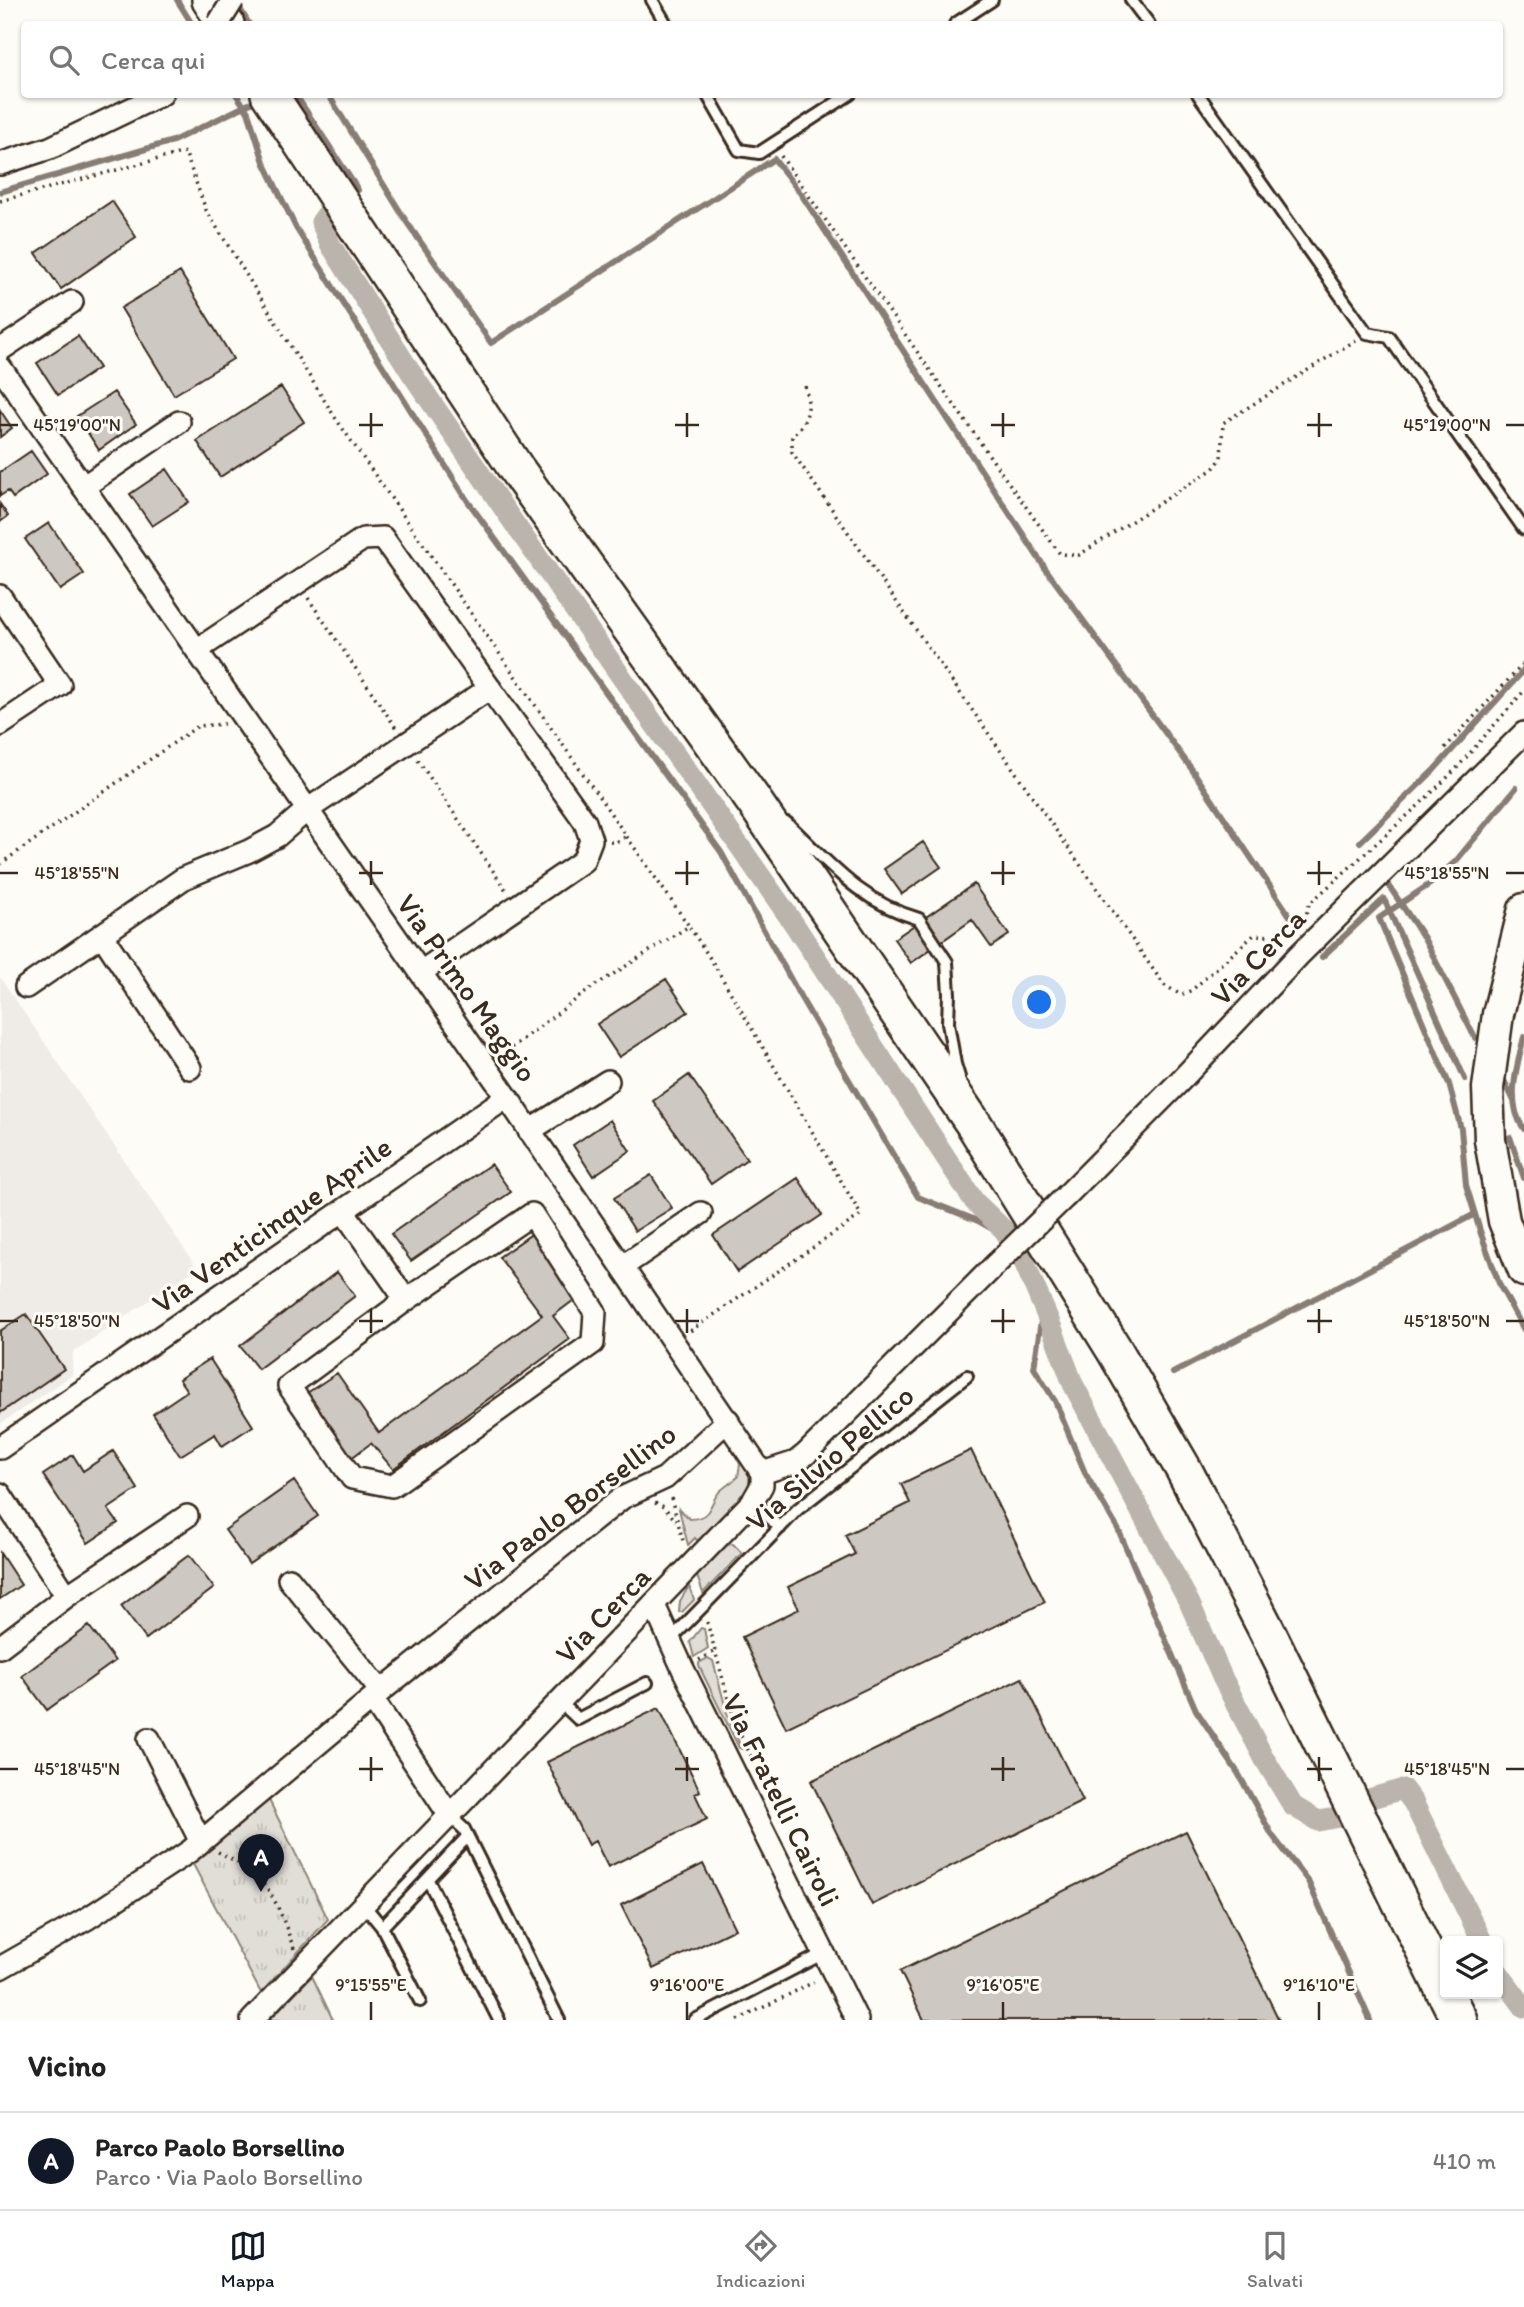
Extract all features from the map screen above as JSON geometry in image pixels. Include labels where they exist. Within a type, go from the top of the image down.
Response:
[{"type":"highway","points":[[210,0],[224,21]]},
{"type":"highway","points":[[272,98],[517,470],[753,800],[975,1126],[1115,1351],[1184,1470],[1440,1981]]},
{"type":"highway","points":[[1449,1999],[1459,2020]]},
{"type":"main road","points":[[1524,909],[1498,1014],[1488,1088],[1490,1140],[1504,1221],[1524,1271]]},
{"type":"street","points":[[220,21],[233,0]]},
{"type":"street","points":[[0,164],[50,148],[154,98]]},
{"type":"street","points":[[0,351],[72,302]]},
{"type":"street","name":"Via Primo Maggio","points":[[0,367],[486,1066],[762,1473]]},
{"type":"street","points":[[83,487],[179,422]]},
{"type":"street","points":[[197,650],[363,539],[383,538],[585,822],[591,840],[583,861],[421,972]]},
{"type":"street","points":[[0,596],[60,685],[0,725]]},
{"type":"street","points":[[26,987],[184,878],[249,851],[277,836],[307,810],[490,688]]},
{"type":"street","name":"Via Cerca","points":[[252,2020],[753,1501],[762,1485],[762,1473],[796,1462],[806,1454],[1066,1196],[1299,956],[1524,733]]},
{"type":"street","points":[[102,934],[190,1068]]},
{"type":"street","points":[[529,1131],[608,1081]]},
{"type":"street","name":"Via Venticinque Aprile","points":[[0,1448],[507,1097]]},
{"type":"street","points":[[344,1212],[406,1300]]},
{"type":"street","points":[[623,1266],[701,1213]]},
{"type":"street","points":[[532,1214],[595,1312],[593,1343],[392,1486],[352,1478],[289,1386],[406,1300],[532,1214]]},
{"type":"street","name":"Via Paolo Borsellino","points":[[0,1968],[88,1918],[201,1842],[622,1498],[666,1478],[728,1420]]},
{"type":"street","points":[[0,1494],[67,1596]]},
{"type":"street","points":[[0,1647],[67,1596],[187,1516]]},
{"type":"street","points":[[289,1579],[377,1696],[450,1816]]},
{"type":"street","name":"Via Fratelli Cairoli","points":[[654,1605],[857,2020]]},
{"type":"street","points":[[149,1739],[201,1842]]},
{"type":"lane","points":[[652,0],[664,21]]},
{"type":"lane","points":[[960,21],[992,0]]},
{"type":"lane","points":[[1131,0],[1147,21]]},
{"type":"lane","points":[[709,98],[739,150],[759,153],[844,98]]},
{"type":"lane","points":[[1201,98],[1367,333],[1389,337],[1524,529]]},
{"type":"lane","points":[[753,800],[788,824],[863,894],[894,912],[919,919],[947,962],[948,1023],[955,1064],[975,1126]]},
{"type":"lane","name":"Via Silvio Pellico","points":[[670,1640],[798,1509],[967,1376]]},
{"type":"lane","points":[[753,1501],[780,1528]]},
{"type":"lane","points":[[560,1702],[578,1719],[647,1683]]},
{"type":"lane","points":[[450,1816],[464,1829],[559,2020]]},
{"type":"lane","points":[[382,1927],[467,1837]]},
{"type":"lane","points":[[428,1880],[499,2020]]},
{"type":"lane","points":[[364,1905],[382,1927],[420,2001]]},
{"type":"lane","points":[[695,2020],[824,1953]]},
{"type":"path","points":[[772,146],[786,162],[1060,554],[1079,555],[1213,469],[1221,459],[1223,424],[1367,333]]},
{"type":"path","points":[[0,201],[184,152],[206,210],[336,419],[715,966],[861,1215],[674,1342]]},
{"type":"path","points":[[805,386],[810,406],[792,437],[792,452],[1164,985],[1181,995],[1192,990],[1254,934],[1273,936],[1299,956]]},
{"type":"path","points":[[1445,748],[1524,663]]},
{"type":"path","points":[[0,864],[198,726],[224,724],[240,713]]},
{"type":"path","points":[[486,1066],[593,987],[689,926]]},
{"type":"path","points":[[666,1478],[691,1567]]},
{"type":"path","points":[[702,1606],[736,1726],[784,1824]]},
{"type":"path","points":[[201,1842],[237,1862],[263,1882],[278,1905],[297,1957],[304,1966]]},
{"type":"path","points":[[738,2020],[814,1982]]},
{"type":"shaded area","points":[[0,977],[197,1268],[73,1352],[72,1375],[0,1424]]},
{"type":"green space","points":[[733,1451],[746,1464],[748,1488],[698,1541],[695,1538],[688,1545],[679,1509],[690,1519],[706,1514],[719,1492],[738,1477],[740,1464]]},
{"type":"green space","points":[[733,1544],[742,1553],[703,1593],[697,1576],[727,1545]]},
{"type":"green space","points":[[689,1586],[694,1600],[679,1612],[680,1601]]},
{"type":"green space","points":[[701,1628],[704,1629],[708,1648],[694,1657],[690,1642]]},
{"type":"green space","points":[[708,1658],[713,1661],[729,1720],[742,1749],[739,1748],[699,1666],[699,1663]]},
{"type":"green space","points":[[268,1798],[328,1919],[261,1993],[190,1862]]},
{"type":"green space","points":[[312,1976],[333,2020],[269,2020]]},
{"type":"building","points":[[112,201],[136,237],[61,289],[36,253]]},
{"type":"building","points":[[180,272],[233,359],[174,395],[121,308]]},
{"type":"building","points":[[78,336],[99,368],[58,395],[37,363]]},
{"type":"building","points":[[281,387],[304,422],[220,477],[197,441]]},
{"type":"building","points":[[114,392],[136,424],[99,450],[77,416]]},
{"type":"building","points":[[0,410],[12,428],[0,437]]},
{"type":"building","points":[[31,451],[47,474],[13,498],[8,491],[0,496],[0,472]]},
{"type":"building","points":[[167,469],[189,502],[152,526],[130,494]]},
{"type":"building","points":[[0,504],[8,516],[0,522]]},
{"type":"building","points":[[49,523],[84,574],[60,590],[25,539]]},
{"type":"building","points":[[923,842],[941,867],[902,894],[884,869]]},
{"type":"building","points":[[974,884],[1009,935],[991,947],[972,920],[911,963],[894,939]]},
{"type":"building","points":[[666,979],[688,1012],[619,1057],[597,1024]]},
{"type":"building","points":[[689,1075],[747,1159],[711,1184],[653,1101]]},
{"type":"building","points":[[610,1120],[630,1151],[593,1176],[573,1145]]},
{"type":"building","points":[[491,1164],[511,1192],[411,1261],[391,1234]]},
{"type":"building","points":[[651,1175],[672,1208],[635,1231],[614,1198]]},
{"type":"building","points":[[798,1178],[822,1215],[737,1272],[713,1235]]},
{"type":"building","points":[[533,1233],[578,1297],[553,1316],[570,1339],[393,1469],[371,1443],[350,1459],[304,1395],[337,1373],[379,1433],[542,1315],[499,1257]]},
{"type":"building","points":[[337,1272],[355,1296],[258,1369],[240,1346]]},
{"type":"building","points":[[26,1314],[64,1369],[0,1413],[0,1331]]},
{"type":"building","points":[[210,1359],[253,1426],[222,1446],[215,1434],[180,1456],[153,1414],[187,1391],[179,1379]]},
{"type":"building","points":[[971,1450],[1045,1602],[786,1728],[742,1637],[799,1609],[788,1587],[855,1554],[845,1535],[910,1503],[901,1484]]},
{"type":"building","points":[[113,1451],[138,1489],[108,1509],[118,1523],[88,1543],[43,1475],[73,1455],[83,1471]]},
{"type":"building","points":[[294,1481],[318,1516],[249,1564],[225,1530]]},
{"type":"building","points":[[0,1553],[21,1585],[0,1599]]},
{"type":"building","points":[[189,1555],[214,1588],[146,1639],[121,1606]]},
{"type":"building","points":[[89,1626],[115,1661],[47,1710],[22,1676]]},
{"type":"building","points":[[1022,1678],[1083,1801],[872,1905],[811,1781]]},
{"type":"building","points":[[659,1708],[700,1791],[695,1794],[707,1819],[608,1867],[595,1841],[588,1845],[547,1762]]},
{"type":"building","points":[[1186,1831],[1279,2020],[924,2020],[900,1971]]},
{"type":"building","points":[[703,1864],[735,1929],[653,1969],[621,1905]]},
{"type":"waterway","points":[[177,0],[190,21]]},
{"type":"waterway","points":[[236,2],[247,21]]},
{"type":"waterway","points":[[239,98],[248,112],[264,162],[296,228],[467,500],[721,852],[801,998],[918,1197],[978,1221],[999,1233],[1022,1270],[1041,1321],[1034,1368],[1055,1401],[1085,1473],[1118,1529],[1196,1710],[1238,1773],[1272,1835],[1308,1881],[1370,2020]]},
{"type":"waterway","points":[[298,98],[358,190],[352,195]]},
{"type":"waterway","points":[[330,98],[406,221],[491,343],[774,159],[801,194],[1045,568],[1193,771],[1294,922]]},
{"type":"waterway","points":[[0,192],[173,141],[253,102]]},
{"type":"waterway","points":[[326,215],[321,222],[330,244],[410,371],[794,924],[974,1201],[1004,1230],[1024,1262],[1073,1384],[1190,1604],[1223,1679],[1264,1758],[1293,1806],[1318,1821],[1340,1817]]},
{"type":"waterway","points":[[1360,842],[1433,771],[1524,670]]},
{"type":"waterway","points":[[1516,788],[1456,861],[1430,884],[1379,918],[1449,1084],[1461,1129],[1466,1185],[1500,1286],[1524,1330]]},
{"type":"waterway","points":[[1387,883],[1424,938],[1475,1038]]},
{"type":"waterway","points":[[1322,957],[1384,899],[1465,1079]]},
{"type":"waterway","points":[[1524,1037],[1514,1084],[1515,1108],[1524,1129]]},
{"type":"waterway","points":[[1501,1074],[1514,1101]]},
{"type":"waterway","points":[[1510,1137],[1524,1178]]},
{"type":"waterway","points":[[1173,1373],[1475,1214]]},
{"type":"waterway","points":[[1372,1798],[1403,1789],[1413,1802],[1480,1936]]},
{"type":"waterway","points":[[1503,1979],[1524,2007]]},
{"type":"place","name":"Parco Paolo Borsellino","points":[[261,1892]]}]
